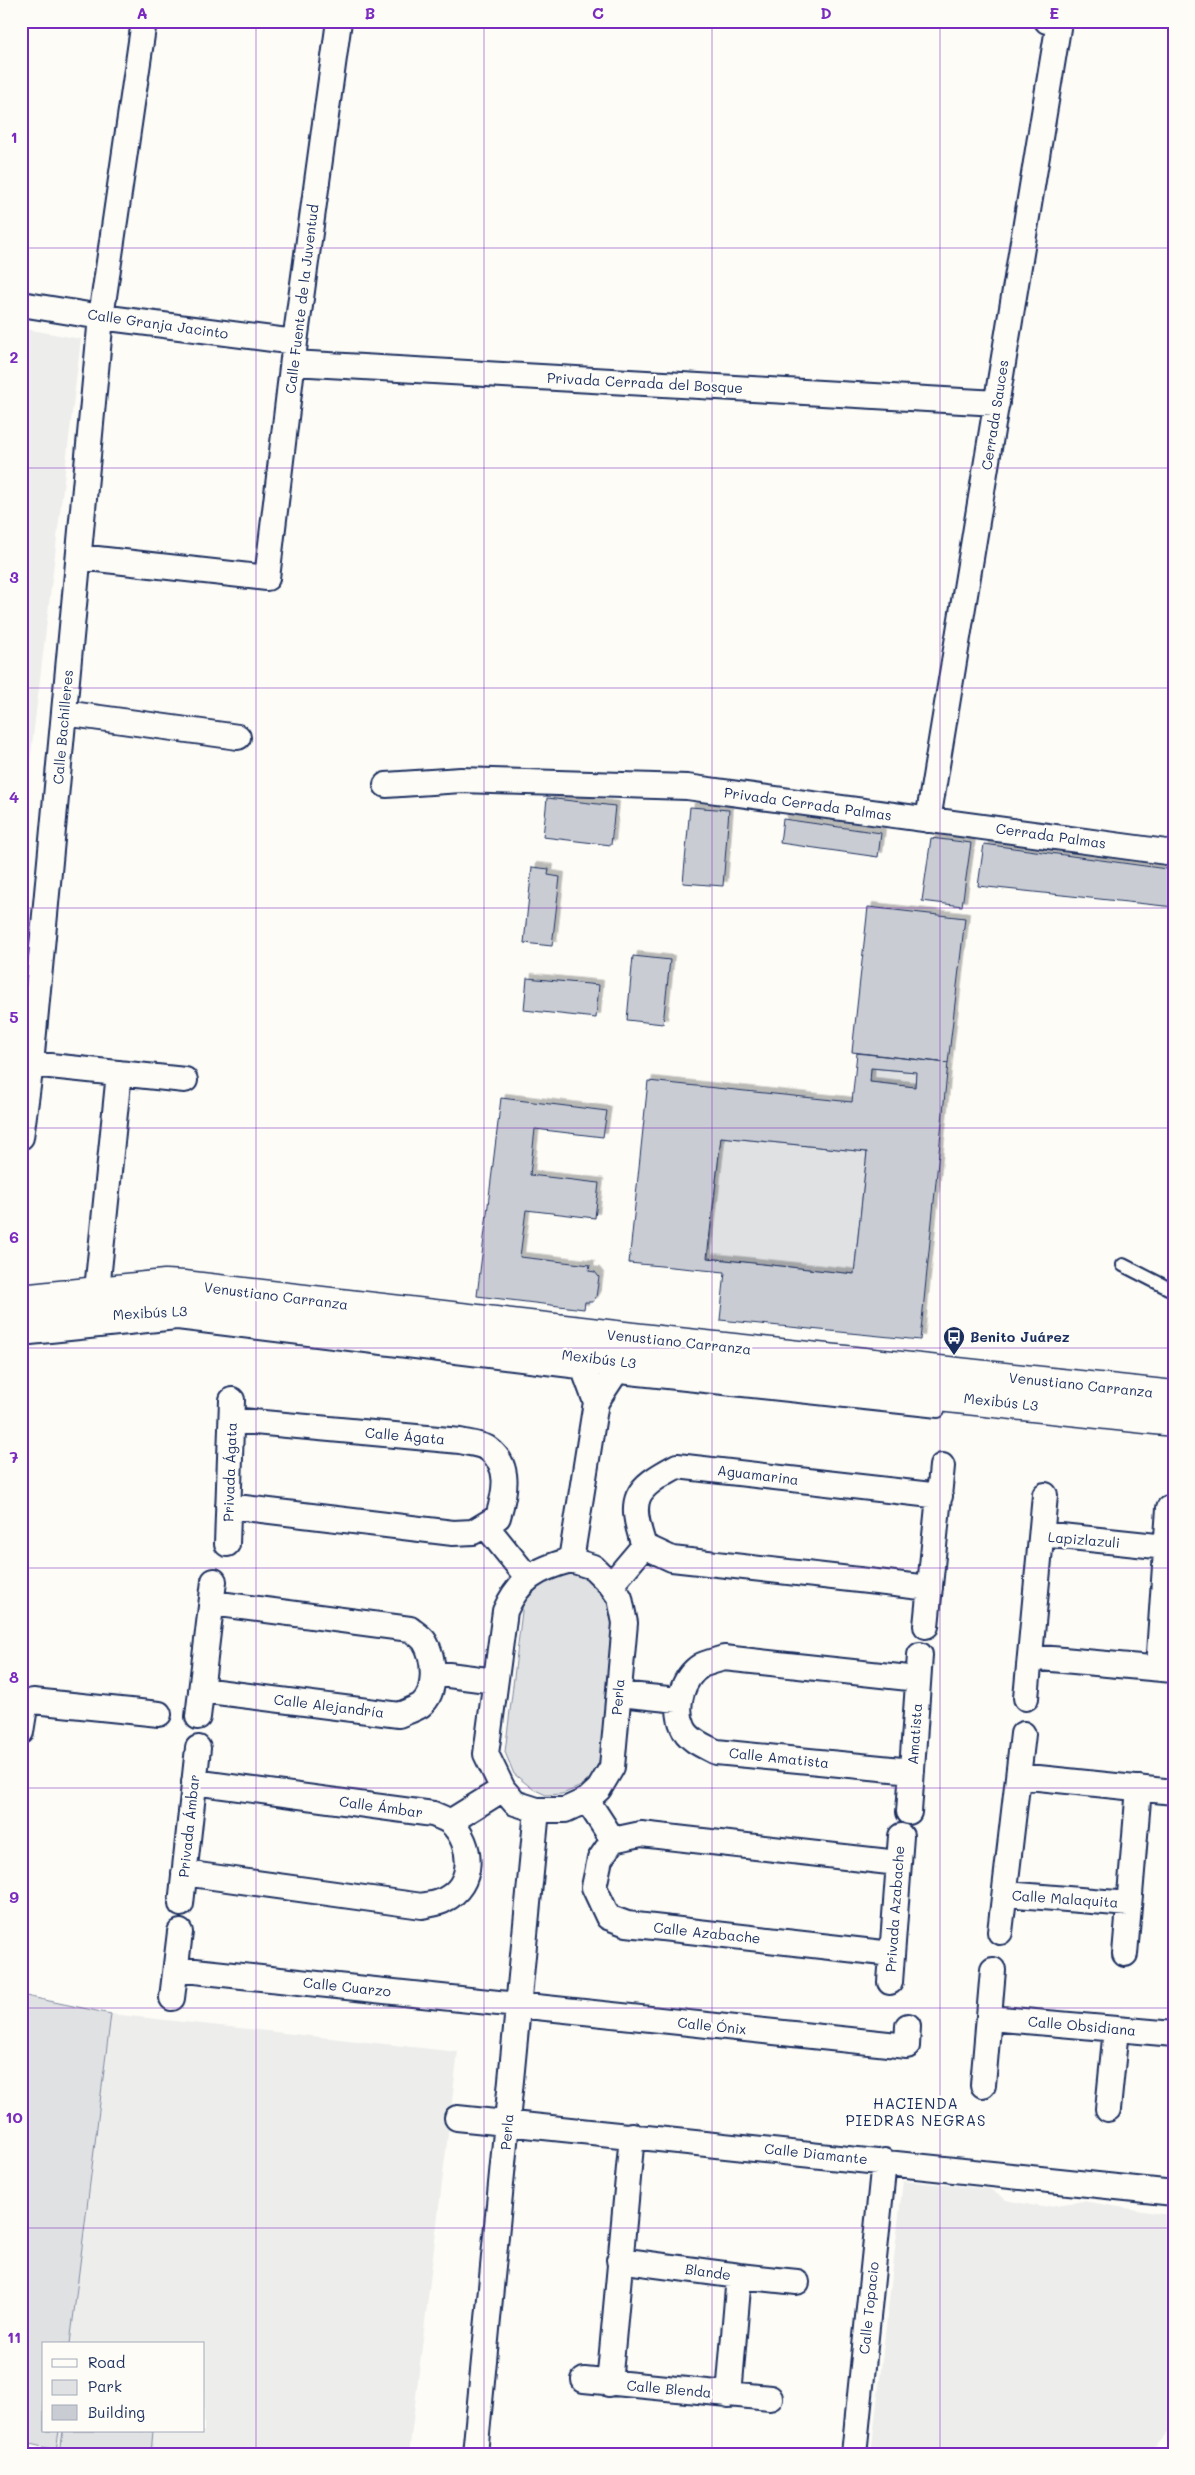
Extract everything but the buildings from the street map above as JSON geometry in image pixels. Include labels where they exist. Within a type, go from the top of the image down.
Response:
[{"type":"main road","points":[[21,1299],[97,1287],[165,1284],[199,1295]]},
{"type":"main road","points":[[21,1322],[168,1307],[199,1295]]},
{"type":"main road","name":"Venustiano Carranza","points":[[199,1295],[570,1330],[1174,1395]]},
{"type":"main road","name":"Venustiano Carranza","points":[[199,1295],[582,1366],[1174,1422]]},
{"type":"street","name":"Calle Bachilleres","points":[[21,1137],[31,1064],[101,317],[144,21]]},
{"type":"street","name":"Calle Fuente de la Juventud","points":[[79,557],[267,578],[294,352],[339,21]]},
{"type":"street","name":"Cerrada Sauces","points":[[928,820],[1059,22],[1047,21]]},
{"type":"street","name":"Calle Granja Jacinto","points":[[21,304],[294,352]]},
{"type":"street","name":"Privada Cerrada del Bosque","points":[[294,352],[997,403]]},
{"type":"street","points":[[64,713],[238,737]]},
{"type":"street","name":"Privada Cerrada Palmas","points":[[386,785],[461,780],[687,787],[928,820]]},
{"type":"street","name":"Cerrada Palmas","points":[[928,820],[1174,853]]},
{"type":"street","points":[[31,1064],[185,1080]]},
{"type":"street","points":[[97,1287],[119,1073]]},
{"type":"street","points":[[570,1330],[596,1402]]},
{"type":"street","points":[[571,1560],[596,1402],[617,1370],[632,1337]]},
{"type":"street","name":"Privada Ágata","points":[[227,1544],[232,1410]]},
{"type":"street","name":"Calle Ágata","points":[[232,1410],[460,1441],[486,1448],[499,1461],[506,1478],[505,1495],[498,1517],[486,1526]]},
{"type":"street","name":"Aguamarina","points":[[644,1546],[634,1510],[643,1487],[677,1466],[940,1496]]},
{"type":"street","points":[[926,1626],[942,1466]]},
{"type":"street","points":[[1042,1534],[1045,1495]]},
{"type":"street","points":[[228,1506],[453,1533],[473,1532],[486,1526],[528,1578]]},
{"type":"street","points":[[1030,1657],[1166,1669],[1166,1547],[1169,1508]]},
{"type":"street","name":"Lapizlazuli","points":[[1026,1698],[1042,1534],[1166,1547]]},
{"type":"street","points":[[611,1585],[644,1546],[672,1559],[930,1588]]},
{"type":"street","name":"Perla","points":[[571,1560],[593,1567],[611,1585],[620,1598],[624,1623],[612,1767],[599,1789],[587,1800],[565,1810],[537,1810],[515,1803],[503,1790],[486,1754],[495,1681],[505,1611],[513,1592],[528,1578],[546,1566],[571,1560]]},
{"type":"street","name":"Calle Alejandría","points":[[213,1592],[410,1629],[424,1640],[431,1653],[433,1673],[431,1691],[421,1705],[399,1715],[201,1690],[213,1592]]},
{"type":"street","name":"Amatista","points":[[909,1812],[920,1656]]},
{"type":"street","points":[[618,1694],[678,1700],[688,1680],[702,1666],[724,1658],[918,1679]]},
{"type":"street","points":[[433,1673],[495,1681]]},
{"type":"street","points":[[198,1717],[201,1690]]},
{"type":"street","points":[[21,1732],[25,1707],[33,1701],[43,1700],[160,1714]]},
{"type":"street","name":"Calle Amatista","points":[[678,1700],[683,1727],[695,1742],[716,1752],[912,1771]]},
{"type":"street","name":"Calle Malaquita","points":[[1024,1734],[1005,1894],[1129,1904],[1139,1788]]},
{"type":"street","name":"Privada Ámbar","points":[[181,1904],[198,1748]]},
{"type":"street","points":[[1019,1776],[1174,1792]]},
{"type":"street","name":"Calle Ámbar","points":[[194,1782],[433,1814],[450,1822]]},
{"type":"street","points":[[184,1873],[422,1906],[444,1901],[459,1890],[467,1870],[468,1849],[450,1822],[503,1790]]},
{"type":"street","points":[[587,1800],[613,1840],[641,1834],[898,1863]]},
{"type":"street","name":"Perla","points":[[475,2454],[537,1810]]},
{"type":"street","name":"Privada Azabache","points":[[890,1982],[901,1836]]},
{"type":"street","name":"Calle Azabache","points":[[613,1840],[600,1859],[594,1887],[608,1917],[628,1924],[892,1954]]},
{"type":"street","points":[[1000,1932],[1005,1894]]},
{"type":"street","points":[[1125,1954],[1129,1904]]},
{"type":"street","points":[[172,1998],[180,1932]]},
{"type":"street","name":"Calle Cuarzo","points":[[176,1969],[518,2006]]},
{"type":"street","points":[[983,2086],[993,1970]]},
{"type":"street","name":"Calle Ónix","points":[[518,2006],[907,2036]]},
{"type":"street","name":"Calle Obsidiana","points":[[990,2018],[1174,2034]]},
{"type":"street","points":[[1108,2109],[1116,2030]]},
{"type":"street","name":"Calle Diamante","points":[[457,2118],[884,2161],[1174,2193]]},
{"type":"street","points":[[609,2384],[632,2136]]},
{"type":"street","name":"Calle Topacio","points":[[854,2454],[884,2161]]},
{"type":"street","name":"Blande","points":[[619,2260],[739,2276],[729,2395]]},
{"type":"street","points":[[739,2276],[797,2282]]},
{"type":"street","name":"Calle Blenda","points":[[584,2380],[609,2384],[770,2398]]},
{"type":"lane","points":[[1123,1265],[1174,1291]]},
{"type":"lane","points":[[21,1292],[97,1287],[174,1275],[650,1330],[1174,1386]]},
{"type":"lane","name":"Mexibús L3","points":[[21,1339],[177,1324],[582,1366]]},
{"type":"lane","name":"Mexibús L3","points":[[617,1370],[947,1412]]},
{"type":"shaded area","points":[[21,328],[81,339],[21,837]]},
{"type":"shaded area","points":[[111,2014],[458,2052],[409,2454],[56,2454],[59,2432],[205,2432],[205,2342],[70,2342]]},
{"type":"shaded area","points":[[903,2181],[990,2189],[1006,2200],[1042,2207],[1083,2201],[1174,2216],[1174,2426],[1149,2454],[871,2454]]},
{"type":"green space","points":[[871,1068],[916,1072],[915,1087],[870,1082]]},
{"type":"green space","points":[[721,1137],[867,1152],[854,1274],[708,1258]]},
{"type":"green space","points":[[567,1571],[580,1572],[609,1593],[618,1622],[602,1753],[593,1777],[579,1787],[562,1794],[546,1795],[533,1789],[514,1774],[505,1752],[523,1603],[531,1588]]},
{"type":"green space","points":[[21,1995],[111,2014],[70,2342],[42,2342],[42,2432],[59,2432],[56,2450],[21,2442]]},
{"type":"green space","points":[[63,2432],[153,2432],[151,2454],[60,2454]]},
{"type":"place","name":"Benito Juárez","points":[[954,1356]]},
{"type":"district","name":"HACIENDA PIEDRAS NEGRAS","points":[[916,2112]]}]
